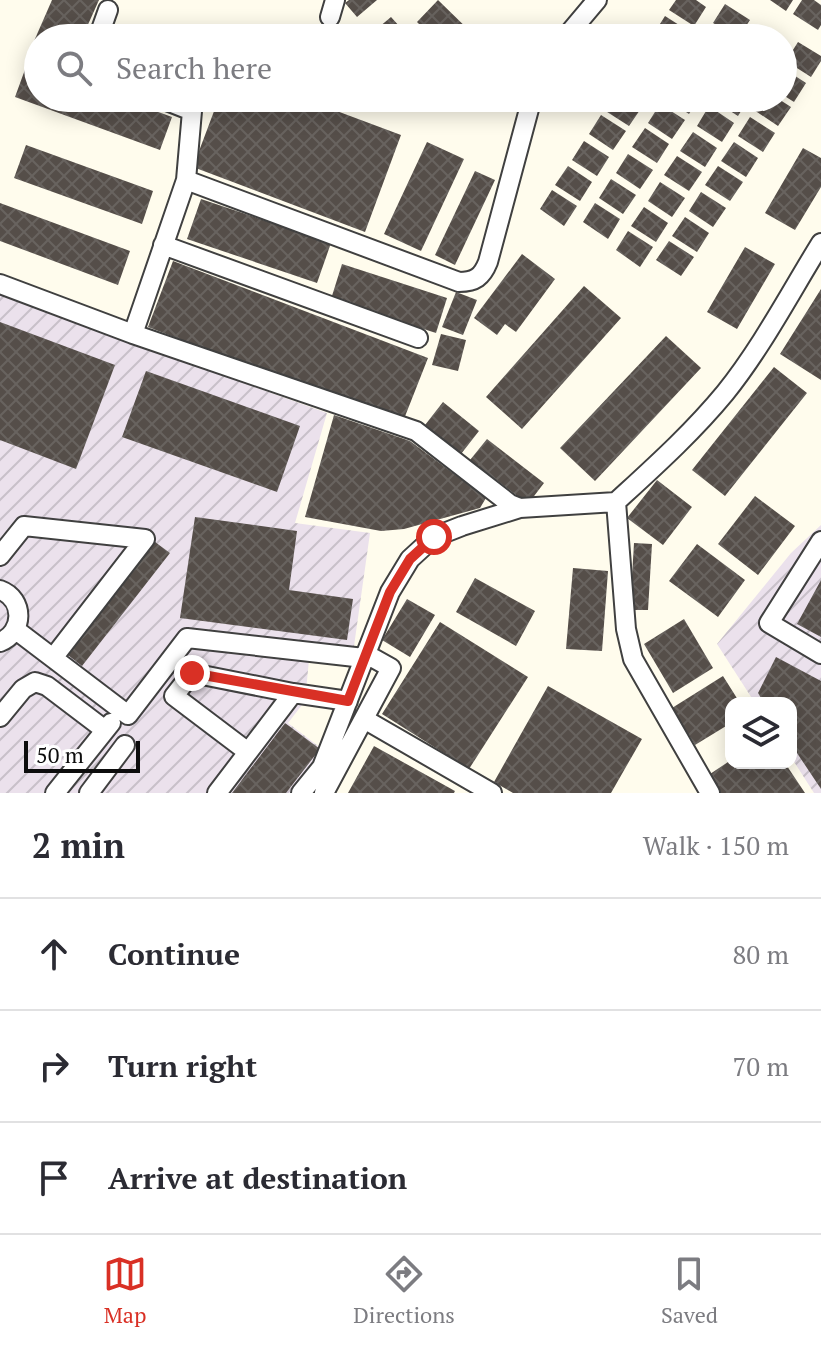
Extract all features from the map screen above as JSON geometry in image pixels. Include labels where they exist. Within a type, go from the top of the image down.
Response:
[{"type":"street","points":[[577,24],[597,0]]},
{"type":"street","points":[[103,24],[108,10]]},
{"type":"street","points":[[133,334],[186,180],[192,112]]},
{"type":"street","points":[[186,180],[459,282],[469,282],[484,272],[488,262],[528,112]]},
{"type":"street","points":[[301,793],[322,767],[390,592],[410,559],[434,537],[520,508],[616,502],[681,443],[726,392],[821,243]]},
{"type":"street","points":[[163,245],[418,338]]},
{"type":"street","points":[[0,284],[133,334],[416,431],[510,504],[520,508]]},
{"type":"street","points":[[616,502],[626,629],[633,659],[710,793]]},
{"type":"street","points":[[0,556],[24,526],[145,539],[53,658]]},
{"type":"street","points":[[821,541],[769,623],[821,654]]},
{"type":"street","points":[[0,590],[16,602],[19,616],[16,630],[0,642]]},
{"type":"street","points":[[16,630],[128,715],[187,638],[365,656],[391,668],[324,793]]},
{"type":"street","points":[[248,752],[174,696],[192,673],[348,701]]},
{"type":"street","points":[[0,717],[23,689],[35,682],[47,686],[105,730]]},
{"type":"street","points":[[217,793],[293,693]]},
{"type":"street","points":[[55,793],[121,709]]},
{"type":"street","points":[[364,719],[492,793]]},
{"type":"street","points":[[89,793],[125,745]]},
{"type":"shaded area","points":[[0,295],[327,413],[295,523],[370,533],[354,646],[366,648],[309,660],[305,701],[288,723],[326,752],[299,793],[0,793]]},
{"type":"shaded area","points":[[821,525],[821,793],[814,793],[797,766],[797,697],[751,697],[717,644],[791,553]]},
{"type":"building","points":[[52,0],[99,0],[88,24],[42,24]]},
{"type":"building","points":[[349,0],[377,0],[357,17],[345,3]]},
{"type":"building","points":[[438,0],[463,24],[419,24],[417,22]]},
{"type":"building","points":[[676,0],[696,0],[706,7],[695,24],[669,10]]},
{"type":"building","points":[[770,0],[793,0],[786,11]]},
{"type":"building","points":[[802,0],[814,0],[821,5],[818,30],[793,14]]},
{"type":"building","points":[[725,4],[750,20],[747,24],[713,23]]},
{"type":"building","points":[[665,16],[678,24],[660,24]]},
{"type":"building","points":[[391,17],[397,24],[383,24]]},
{"type":"building","points":[[797,44],[821,56],[811,77],[797,68]]},
{"type":"building","points":[[24,72],[24,100],[15,97]]},
{"type":"building","points":[[797,77],[806,83],[797,97]]},
{"type":"building","points":[[56,112],[158,112],[172,117],[160,150]]},
{"type":"building","points":[[214,112],[339,112],[401,135],[365,232],[193,167]]},
{"type":"building","points":[[607,112],[639,112],[629,126]]},
{"type":"building","points":[[655,112],[672,112],[685,120],[672,139],[648,123]]},
{"type":"building","points":[[705,112],[718,112],[734,123],[722,142],[697,126]]},
{"type":"building","points":[[757,112],[788,112],[778,126]]},
{"type":"building","points":[[601,115],[626,131],[613,150],[589,134]]},
{"type":"building","points":[[750,117],[775,133],[763,152],[738,136]]},
{"type":"building","points":[[645,128],[669,144],[657,163],[632,147]]},
{"type":"building","points":[[693,132],[717,148],[705,167],[680,151]]},
{"type":"building","points":[[584,141],[609,157],[597,176],[572,160]]},
{"type":"building","points":[[427,142],[464,159],[421,251],[384,234]]},
{"type":"building","points":[[734,142],[758,158],[746,177],[721,161]]},
{"type":"building","points":[[26,145],[153,191],[142,224],[14,178]]},
{"type":"building","points":[[803,148],[821,158],[821,187],[795,230],[765,213]]},
{"type":"building","points":[[628,154],[653,170],[640,189],[616,173]]},
{"type":"building","points":[[677,156],[702,172],[689,191],[664,175]]},
{"type":"building","points":[[568,166],[592,182],[580,201],[555,185]]},
{"type":"building","points":[[718,166],[743,182],[730,201],[705,185]]},
{"type":"building","points":[[475,171],[495,180],[455,265],[435,255]]},
{"type":"building","points":[[611,179],[636,195],[623,214],[599,198]]},
{"type":"building","points":[[660,182],[685,198],[672,217],[648,201]]},
{"type":"building","points":[[552,190],[577,206],[564,226],[540,209]]},
{"type":"building","points":[[701,192],[726,208],[713,227],[689,211]]},
{"type":"building","points":[[201,199],[331,243],[317,283],[187,239]]},
{"type":"building","points":[[0,203],[130,251],[118,285],[0,241]]},
{"type":"building","points":[[595,203],[620,219],[608,239],[583,222]]},
{"type":"building","points":[[644,207],[668,223],[656,242],[631,226]]},
{"type":"building","points":[[685,217],[709,233],[697,252],[672,236]]},
{"type":"building","points":[[628,231],[653,247],[640,267],[616,250]]},
{"type":"building","points":[[669,241],[694,257],[681,276],[656,260]]},
{"type":"building","points":[[745,247],[775,264],[737,329],[707,312]]},
{"type":"building","points":[[522,254],[555,279],[516,332],[505,324],[497,335],[474,318]]},
{"type":"building","points":[[173,261],[428,358],[402,424],[148,327]]},
{"type":"building","points":[[342,264],[447,298],[436,333],[331,299]]},
{"type":"building","points":[[584,286],[621,318],[522,429],[486,397]]},
{"type":"building","points":[[821,289],[821,380],[780,354]]},
{"type":"building","points":[[456,292],[477,300],[463,335],[442,327]]},
{"type":"building","points":[[0,322],[115,365],[76,469],[0,440]]},
{"type":"building","points":[[441,334],[466,340],[458,371],[432,365]]},
{"type":"building","points":[[666,336],[701,368],[595,481],[560,448]]},
{"type":"building","points":[[774,367],[807,393],[725,496],[692,470]]},
{"type":"building","points":[[146,371],[300,426],[277,492],[122,437]]},
{"type":"building","points":[[443,402],[479,431],[461,454],[425,425]]},
{"type":"building","points":[[334,415],[410,441],[486,498],[480,508],[404,529],[381,531],[305,517]]},
{"type":"building","points":[[487,439],[544,483],[528,504],[470,460]]},
{"type":"building","points":[[657,480],[692,507],[663,545],[627,518]]},
{"type":"building","points":[[755,496],[795,526],[758,575],[718,544]]},
{"type":"building","points":[[195,517],[297,531],[289,590],[353,599],[347,640],[180,618]]},
{"type":"building","points":[[151,539],[170,553],[82,666],[64,652]]},
{"type":"building","points":[[634,543],[652,544],[648,610],[630,610]]},
{"type":"building","points":[[697,544],[745,580],[718,617],[669,581]]},
{"type":"building","points":[[573,568],[608,571],[602,651],[566,649]]},
{"type":"building","points":[[475,578],[535,611],[516,646],[456,612]]},
{"type":"building","points":[[821,580],[821,637],[797,624]]},
{"type":"building","points":[[407,599],[435,615],[410,657],[382,640]]},
{"type":"building","points":[[684,619],[713,668],[673,693],[644,644]]},
{"type":"building","points":[[440,622],[528,677],[469,769],[382,714]]},
{"type":"building","points":[[776,657],[821,681],[821,789],[797,753],[797,697],[760,697],[758,693]]},
{"type":"building","points":[[723,676],[736,697],[725,697],[725,727],[695,745],[672,708]]},
{"type":"building","points":[[548,686],[642,739],[611,793],[513,793],[494,782]]},
{"type":"building","points":[[285,723],[320,749],[286,793],[232,793]]},
{"type":"building","points":[[374,746],[455,791],[454,793],[348,793]]},
{"type":"building","points":[[725,764],[725,769],[789,769],[805,793],[718,793],[707,776]]},
{"type":"route","points":[[192,673],[348,701],[390,592],[410,559],[434,537]]}]
